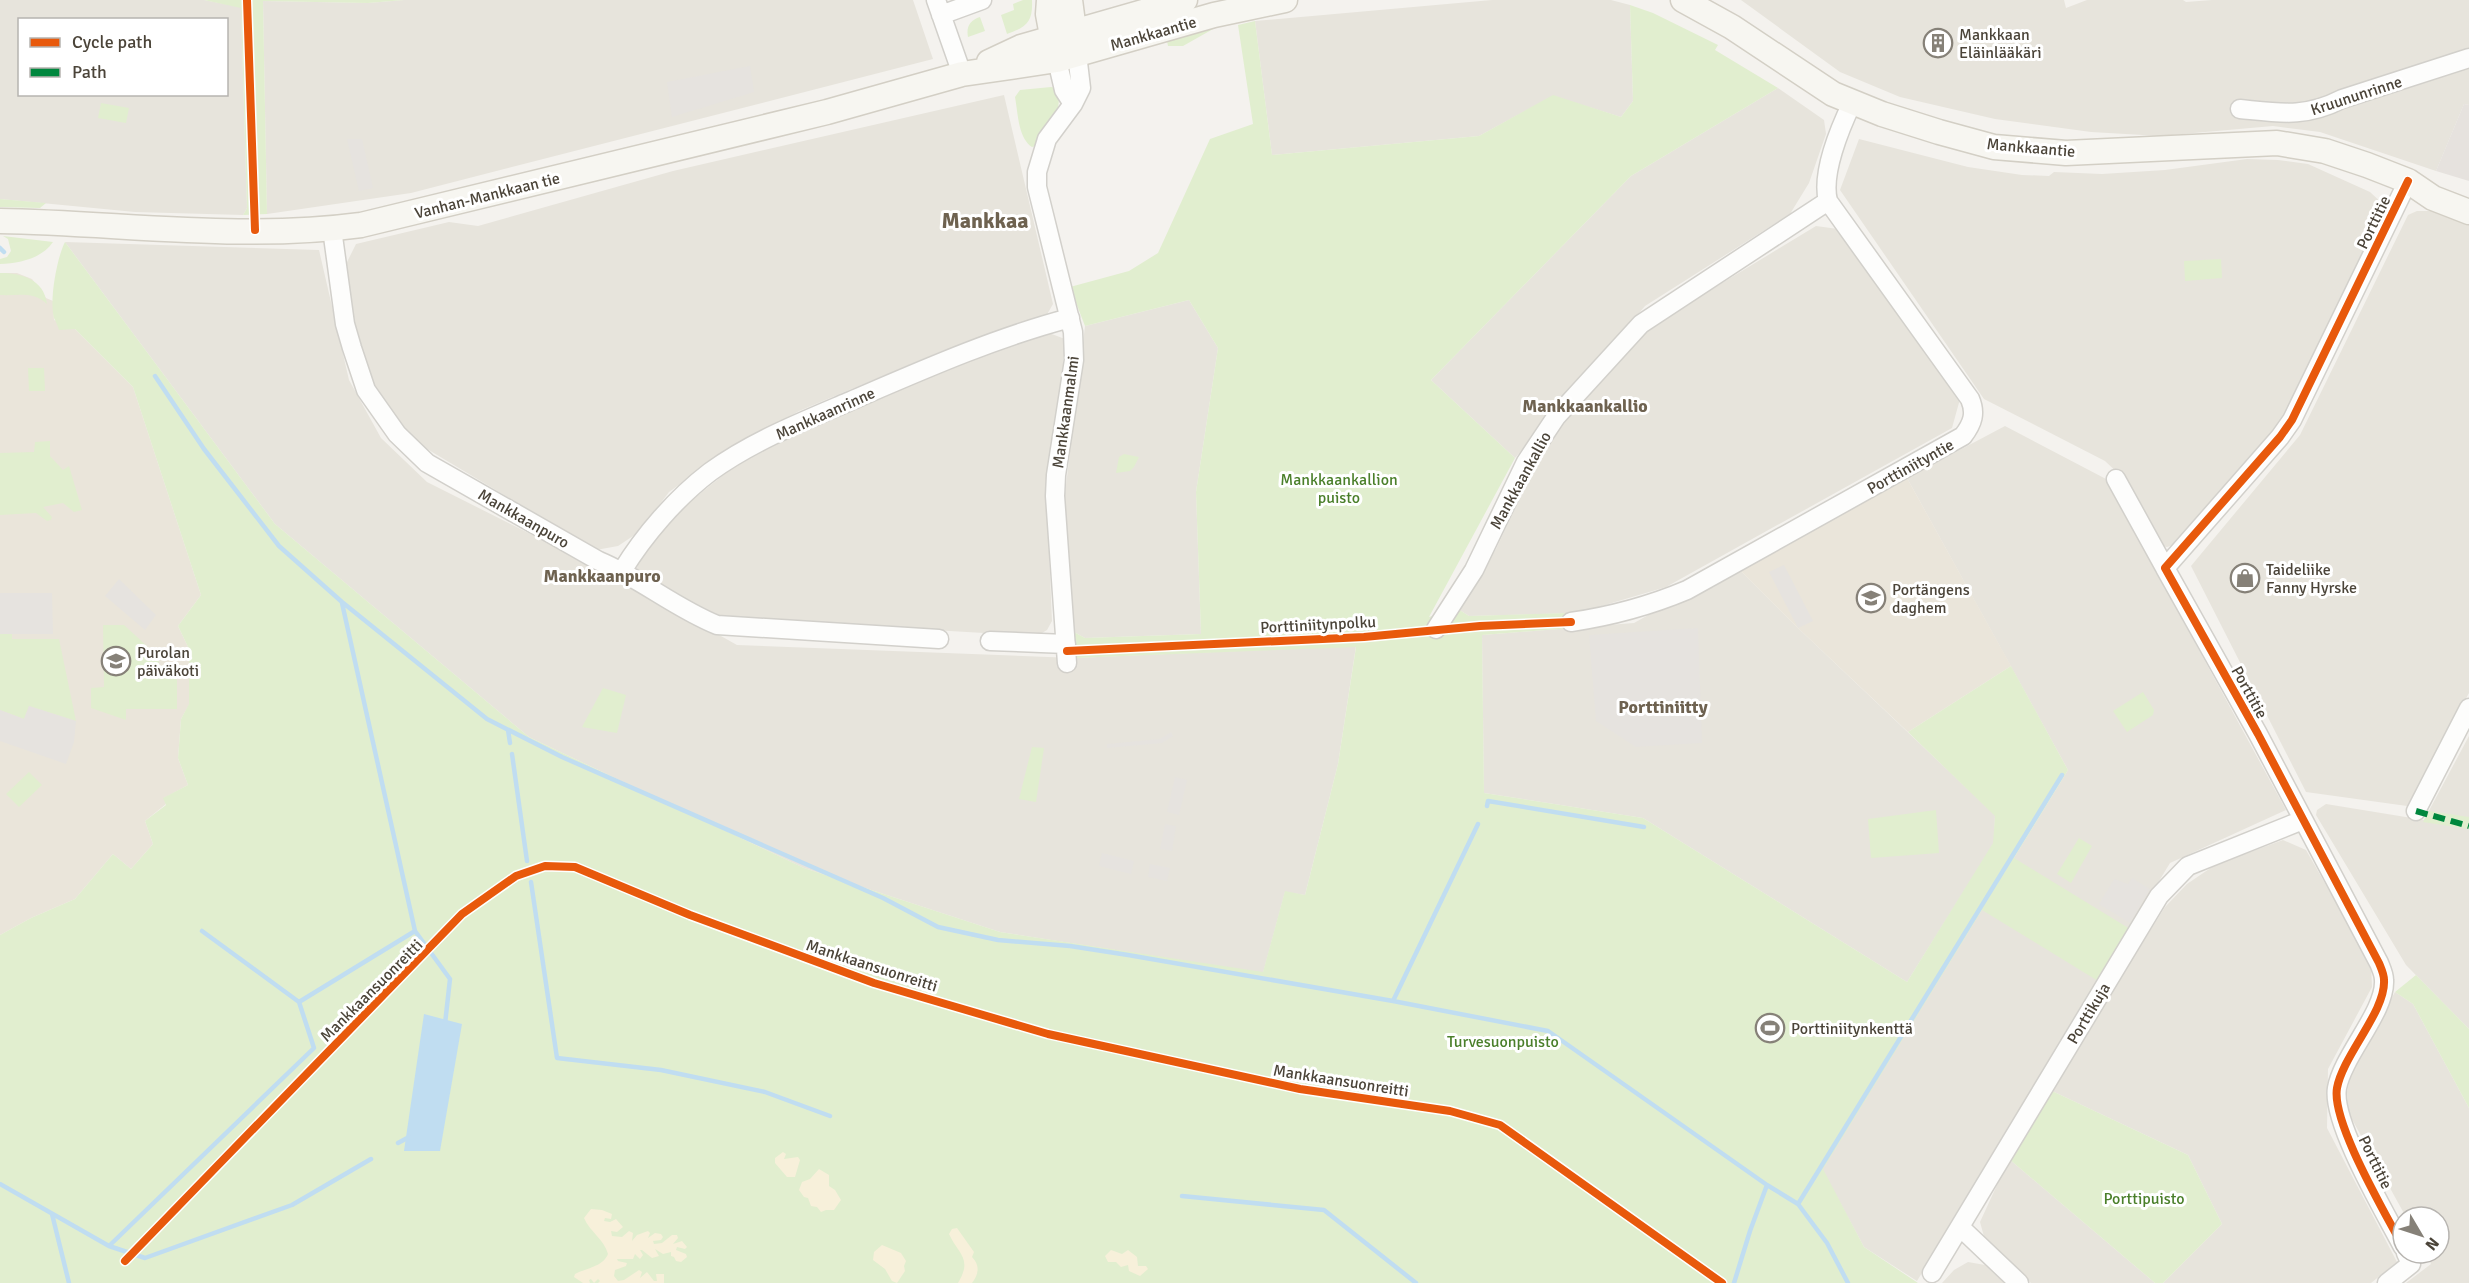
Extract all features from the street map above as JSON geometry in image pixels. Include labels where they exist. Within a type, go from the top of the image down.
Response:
[{"type":"main road","points":[[1049,0],[1048,14],[1065,46]]},
{"type":"main road","points":[[1065,46],[1070,0]]},
{"type":"main road","name":"Mankkaantie","points":[[1065,46],[1185,0]]},
{"type":"main road","name":"Mankkaantie","points":[[1065,46],[1285,0]]},
{"type":"main road","name":"Mankkaantie","points":[[1683,0],[1732,27],[1805,76],[1852,103],[1939,132],[1994,147],[2066,153],[2277,143],[2325,151],[2408,181],[2438,184],[2469,196]]},
{"type":"main road","name":"Vanhan-Mankkaan tie","points":[[0,220],[180,230],[332,229],[390,220],[906,91],[962,74],[1021,47],[1065,46]]},
{"type":"main road","name":"Mankkaantie","points":[[2408,181],[2433,198],[2469,212]]},
{"type":"street","points":[[962,74],[939,8],[982,0]]},
{"type":"street","name":"Mankkaanmalmi","points":[[1065,46],[1081,88],[1073,104],[1047,139],[1037,172],[1039,196],[1073,332],[1074,360],[1055,496],[1067,663]]},
{"type":"street","name":"Kruununrinne","points":[[2240,109],[2291,114],[2326,107],[2342,99],[2469,58]]},
{"type":"street","points":[[1828,201],[1825,191],[1826,180],[1841,126],[1852,103]]},
{"type":"street","name":"Porttitie","points":[[2391,1223],[2339,1112],[2337,1089],[2342,1072],[2382,997],[2384,979],[2379,963],[2165,567],[2280,437],[2292,420],[2408,181]]},
{"type":"street","name":"Porttiniityntie","points":[[1571,622],[1610,616],[1653,604],[1687,590],[1963,436],[1971,426],[1974,408],[1970,399],[1828,201]]},
{"type":"street","name":"Mankkaankallio","points":[[1437,629],[1474,570],[1526,462],[1564,408],[1641,324],[1828,201]]},
{"type":"street","name":"Mankkaanpuro","points":[[332,229],[345,327],[366,390],[397,434],[427,463],[717,626],[939,639]]},
{"type":"street","name":"Mankkaanrinne","points":[[622,571],[636,548],[686,494],[710,473],[734,457],[789,428],[865,394],[951,359],[1044,325],[1070,318]]},
{"type":"street","points":[[2116,478],[2165,567]]},
{"type":"street","points":[[990,641],[1066,644]]},
{"type":"street","points":[[2416,811],[2469,708]]},
{"type":"street","name":"Porttikuja","points":[[1932,1273],[2158,896],[2187,866],[2303,820]]},
{"type":"street","points":[[1960,1227],[2019,1283]]},
{"type":"street","points":[[2386,1283],[2403,1265]]},
{"type":"shaded area","points":[[0,0],[204,0],[241,7],[247,208],[243,215],[135,212],[0,199]]},
{"type":"shaded area","points":[[404,0],[913,0],[933,59],[411,193],[267,214],[263,1],[368,3]]},
{"type":"shaded area","points":[[1492,0],[1611,0],[1630,5],[1633,101],[1621,117],[1553,96],[1479,136],[1272,155],[1255,21]]},
{"type":"shaded area","points":[[1741,0],[2064,0],[2066,8],[2087,0],[2183,0],[2186,2],[2212,0],[2469,0],[2469,105],[2464,104],[2436,171],[2320,132],[2273,126],[2160,136],[2091,132],[1995,119],[1900,97],[1840,72]]},
{"type":"shaded area","points":[[750,66],[754,92],[672,117],[667,82]]},
{"type":"shaded area","points":[[1778,88],[1824,120],[1826,134],[1809,183],[1790,214],[1645,306],[1515,458],[1431,380],[1631,176]]},
{"type":"shaded area","points":[[1004,95],[1053,304],[1045,318],[942,351],[799,411],[712,461],[669,492],[639,532],[618,546],[596,550],[417,443],[400,426],[372,385],[355,333],[345,266],[356,244],[449,222],[478,226],[673,171]]},
{"type":"shaded area","points":[[2464,104],[2469,105],[2469,181],[2436,171]]},
{"type":"shaded area","points":[[347,139],[362,139],[373,188],[359,191]]},
{"type":"shaded area","points":[[1859,139],[1968,167],[2022,175],[2049,176],[2054,172],[2102,174],[2165,170],[2247,159],[2278,160],[2308,164],[2370,192],[2384,205],[2283,424],[2180,543],[2167,547],[2161,546],[2122,477],[2105,461],[1984,399],[1840,190]]},
{"type":"shaded area","points":[[2417,211],[2435,211],[2469,225],[2469,693],[2407,806],[2306,792],[2191,566],[2300,435],[2408,215]]},
{"type":"shaded area","points":[[1816,226],[1838,229],[1960,399],[1952,428],[1666,587],[1578,613],[1469,616],[1458,609],[1496,549],[1536,464],[1563,421],[1643,331]]},
{"type":"shaded area","points":[[65,242],[319,250],[349,380],[381,438],[427,482],[610,574],[737,645],[1074,658],[1356,646],[1338,764],[1305,895],[1285,892],[1263,973],[1000,932],[804,868],[529,737],[275,524]]},
{"type":"shaded area","points":[[0,273],[17,273],[32,279],[46,298],[53,301],[54,320],[75,329],[133,387],[201,595],[178,626],[189,649],[189,705],[181,719],[178,758],[188,785],[164,798],[166,804],[145,821],[153,844],[131,869],[113,854],[75,899],[31,918],[0,935]]},
{"type":"shaded area","points":[[1189,300],[1218,348],[1196,492],[1201,634],[1085,638],[1074,632],[1064,502],[1085,326]]},
{"type":"shaded area","points":[[1049,333],[1065,339],[1061,392],[1046,482],[1052,621],[1047,630],[1037,636],[727,618],[706,613],[636,573],[638,563],[645,551],[682,508],[741,461],[802,431],[939,372]]},
{"type":"shaded area","points":[[2005,426],[2106,479],[2286,810],[2170,863],[1917,1281],[1864,1247],[1822,1169],[2068,770],[1907,478]]},
{"type":"shaded area","name":"Portängens daghem","points":[[1907,478],[2011,666],[1908,732],[1739,569]]},
{"type":"shaded area","points":[[1784,565],[1813,621],[1798,628],[1769,572]]},
{"type":"shaded area","points":[[1739,569],[1995,815],[1994,843],[1907,982],[1643,818],[1484,793],[1482,635],[1634,623],[1668,604],[1714,587]]},
{"type":"shaded area","points":[[119,579],[156,615],[145,630],[105,596]]},
{"type":"shaded area","points":[[0,593],[52,593],[53,634],[0,634]]},
{"type":"shaded area","points":[[1698,628],[1702,743],[1636,747],[1596,721],[1589,635]]},
{"type":"shaded area","points":[[29,706],[76,721],[74,742],[66,764],[0,741],[0,710],[24,719]]},
{"type":"shaded area","points":[[1171,732],[1173,736],[1162,743],[1107,748],[1107,744],[1160,739]]},
{"type":"shaded area","points":[[2469,736],[2469,1029],[2406,965],[2316,815],[2317,810],[2326,804],[2424,820]]},
{"type":"shaded area","points":[[1175,777],[1187,780],[1179,815],[1167,812]]},
{"type":"shaded area","points":[[1165,824],[1176,826],[1172,851],[1160,849]]},
{"type":"shaded area","points":[[2283,840],[2306,850],[2371,964],[2372,987],[2328,1069],[2327,1128],[2391,1251],[2391,1265],[2393,1265],[2371,1283],[2163,1283],[2222,1224],[2188,1155],[2050,1090],[2165,907],[2187,884],[2215,865]]},
{"type":"shaded area","points":[[1102,853],[1134,861],[1131,874],[1099,866]]},
{"type":"shaded area","points":[[1150,864],[1170,868],[1167,881],[1148,877]]},
{"type":"shaded area","points":[[2132,878],[2150,889],[2130,923],[2099,904],[2114,879],[2128,884]]},
{"type":"shaded area","points":[[2395,992],[2413,1004],[2469,1108],[2469,1283],[2406,1283],[2430,1265],[2451,1265],[2451,1205],[2399,1205],[2348,1112],[2347,1092],[2351,1074]]},
{"type":"shaded area","points":[[2009,1159],[2155,1283],[2031,1283],[1985,1240],[1980,1222]]},
{"type":"shaded area","points":[[1968,1262],[1985,1265],[2004,1283],[1942,1283],[1954,1270]]},
{"type":"green space","points":[[204,0],[404,0],[368,3],[263,1],[267,214],[243,215],[247,208],[241,8]]},
{"type":"green space","points":[[1023,0],[1032,0],[1030,19],[1024,26],[1007,34],[1001,15],[1014,10],[1013,4]]},
{"type":"green space","points":[[1630,5],[1653,13],[1718,45],[1715,50],[1778,88],[1631,176],[1431,380],[1515,458],[1429,617],[1458,609],[1469,616],[1570,613],[1571,628],[1482,635],[1484,793],[1643,818],[1907,982],[1993,843],[1995,816],[1908,732],[2011,666],[2068,770],[2014,858],[2130,929],[2098,981],[1982,910],[1823,1169],[1864,1247],[1918,1283],[0,1283],[0,935],[31,918],[75,899],[113,854],[131,869],[153,844],[145,821],[166,805],[163,798],[188,785],[178,758],[181,719],[189,704],[189,649],[178,626],[201,595],[133,387],[75,329],[59,330],[54,318],[52,301],[55,279],[65,242],[275,524],[529,737],[804,868],[1000,932],[1263,972],[1285,891],[1305,895],[1338,764],[1356,647],[1074,658],[1074,632],[1085,638],[1201,634],[1196,492],[1218,348],[1189,300],[1085,326],[1070,287],[1129,271],[1158,253],[1210,139],[1253,124],[1238,25],[1255,21],[1272,155],[1479,136],[1553,95],[1621,117],[1633,101]]},
{"type":"green space","points":[[980,17],[985,31],[968,37],[970,24]]},
{"type":"green space","points":[[1229,20],[1183,46],[1168,46],[1167,41]]},
{"type":"green space","points":[[1056,88],[1058,96],[1057,111],[1050,126],[1036,146],[1032,147],[1027,143],[1021,131],[1015,97],[1020,90]]},
{"type":"green space","points":[[101,103],[129,108],[126,123],[98,118]]},
{"type":"green space","points":[[0,199],[46,203],[40,208],[0,207]]},
{"type":"green space","points":[[3,236],[53,242],[48,248],[30,259],[0,264],[0,259],[7,257],[11,251],[8,239]]},
{"type":"green space","points":[[2221,259],[2222,278],[2185,281],[2184,261]]},
{"type":"green space","points":[[0,273],[16,274],[30,279],[41,289],[47,304],[31,296],[0,295]]},
{"type":"green space","points":[[28,368],[44,368],[45,391],[29,391]]},
{"type":"green space","points":[[50,441],[50,456],[63,470],[69,466],[82,510],[74,512],[63,503],[43,507],[52,517],[47,521],[36,513],[0,515],[0,453],[34,452],[35,442]]},
{"type":"green space","points":[[1124,454],[1139,457],[1130,471],[1116,473],[1119,457]]},
{"type":"green space","name":"Purolan päiväkoti","points":[[103,625],[124,625],[159,657],[159,666],[177,666],[177,709],[126,709],[126,720],[91,708],[91,688],[104,687]]},
{"type":"green space","points":[[0,634],[12,634],[12,639],[59,639],[76,721],[29,706],[24,719],[0,710]]},
{"type":"green space","points":[[603,688],[626,695],[617,733],[582,727]]},
{"type":"green space","points":[[2143,692],[2154,710],[2153,715],[2127,732],[2113,711]]},
{"type":"green space","points":[[1032,747],[1044,748],[1036,802],[1019,799]]},
{"type":"green space","points":[[29,772],[42,785],[19,807],[6,794]]},
{"type":"green space","points":[[1936,810],[1939,853],[1871,858],[1868,819]]},
{"type":"green space","points":[[2429,811],[2469,817],[2469,829],[2423,822]]},
{"type":"green space","points":[[2079,838],[2092,846],[2071,883],[2057,874]]},
{"type":"green space","points":[[2416,975],[2469,1029],[2469,1108],[2413,1004],[2395,992]]},
{"type":"green space","name":"Porttipuisto","points":[[2050,1090],[2188,1155],[2222,1224],[2163,1283],[2155,1283],[2009,1159]]},
{"type":"sand","points":[[783,1152],[786,1154],[784,1159],[798,1157],[800,1160],[795,1177],[787,1177],[775,1163],[775,1158]]},
{"type":"sand","points":[[819,1169],[829,1175],[829,1186],[835,1190],[841,1200],[834,1210],[821,1212],[817,1207],[811,1206],[808,1198],[804,1197],[799,1190],[802,1182],[810,1179]]},
{"type":"sand","points":[[591,1209],[612,1214],[611,1219],[605,1218],[604,1221],[610,1222],[616,1219],[623,1227],[617,1232],[611,1231],[612,1236],[622,1237],[629,1231],[633,1233],[632,1241],[637,1235],[648,1231],[650,1233],[648,1238],[655,1233],[661,1234],[663,1237],[661,1240],[653,1241],[654,1244],[662,1243],[672,1235],[677,1235],[678,1238],[673,1244],[682,1241],[687,1247],[685,1249],[677,1247],[676,1250],[686,1254],[687,1257],[681,1262],[676,1261],[671,1256],[671,1252],[663,1254],[655,1249],[659,1256],[652,1258],[640,1250],[643,1255],[640,1259],[635,1254],[633,1259],[617,1259],[627,1263],[626,1266],[615,1270],[614,1276],[618,1281],[624,1280],[639,1270],[642,1272],[640,1278],[647,1272],[654,1281],[657,1281],[656,1274],[664,1274],[664,1283],[598,1283],[600,1281],[598,1279],[594,1283],[591,1279],[590,1283],[583,1283],[574,1277],[575,1274],[602,1262],[608,1254],[584,1218]]},
{"type":"sand","points":[[957,1228],[974,1252],[972,1257],[978,1270],[972,1283],[958,1283],[964,1262],[949,1234],[952,1229]]},
{"type":"sand","points":[[882,1245],[901,1253],[906,1261],[905,1271],[897,1283],[892,1281],[885,1269],[873,1260],[874,1252]]},
{"type":"sand","points":[[1111,1250],[1122,1254],[1128,1250],[1137,1257],[1138,1266],[1146,1266],[1148,1269],[1140,1276],[1129,1271],[1128,1265],[1121,1267],[1116,1262],[1108,1262],[1105,1256]]},
{"type":"water","points":[[424,1014],[462,1024],[440,1151],[404,1151]]},
{"type":"waterway","points":[[0,248],[4,252]]},
{"type":"waterway","points":[[155,376],[204,449],[279,546],[342,602],[487,719],[562,757],[883,898],[938,927],[998,940],[1070,946],[1128,955],[1393,1001],[1548,1031],[1767,1185],[1798,1204],[1827,1243],[1848,1283]]},
{"type":"waterway","points":[[342,603],[415,931],[450,979],[445,1024]]},
{"type":"waterway","points":[[508,730],[510,743]]},
{"type":"waterway","points":[[512,754],[527,861]]},
{"type":"waterway","points":[[1798,1204],[2062,775]]},
{"type":"waterway","points":[[1487,806],[1488,801],[1644,827]]},
{"type":"waterway","points":[[1393,1001],[1478,824]]},
{"type":"waterway","points":[[531,882],[557,1058],[661,1070],[765,1092],[830,1116]]},
{"type":"waterway","points":[[202,931],[299,1002],[415,931]]},
{"type":"waterway","points":[[109,1246],[314,1048],[299,1002]]},
{"type":"waterway","points":[[398,1143],[409,1137]]},
{"type":"waterway","points":[[0,1184],[109,1246],[145,1258],[292,1205],[371,1159]]},
{"type":"waterway","points":[[1734,1283],[1767,1185]]},
{"type":"waterway","points":[[1182,1196],[1324,1210],[1416,1283]]},
{"type":"waterway","points":[[52,1214],[69,1283]]},
{"type":"marked path","points":[[2416,811],[2469,826]]},
{"type":"cycle path","points":[[247,0],[255,230]]},
{"type":"cycle path","points":[[2391,1225],[2361,1168],[2342,1123],[2337,1103],[2337,1088],[2341,1075],[2372,1019],[2383,992],[2382,971],[2258,734],[2165,568],[2280,437],[2292,420],[2408,181]]},
{"type":"cycle path","name":"Porttiniitynpolku","points":[[1067,651],[1364,637],[1480,626],[1571,622]]},
{"type":"cycle path","name":"Mankkaansuonreitti","points":[[125,1261],[462,914],[516,876],[545,866],[575,867],[690,915],[874,983],[1048,1034],[1300,1089],[1450,1111],[1500,1125],[1722,1283]]},
{"type":"place","name":"Mankkaan Eläinlääkäri","points":[[1938,43]]},
{"type":"place","name":"Taideliike Fanny Hyrske","points":[[2245,578]]},
{"type":"place","name":"Portängens daghem","points":[[1871,598]]},
{"type":"place","name":"Purolan päiväkoti","points":[[116,661]]},
{"type":"place","name":"Porttiniitynkenttä","points":[[1770,1028]]},
{"type":"district","name":"Mankkaa","points":[[985,220]]},
{"type":"district","name":"Mankkaankallio","points":[[1585,406]]},
{"type":"district","name":"Mankkaanpuro","points":[[602,576]]},
{"type":"district","name":"Porttiniitty","points":[[1663,707]]},
{"type":"park label","name":"Mankkaankallion puisto","points":[[1339,488]]},
{"type":"park label","name":"Turvesuonpuisto","points":[[1503,1041]]}]
